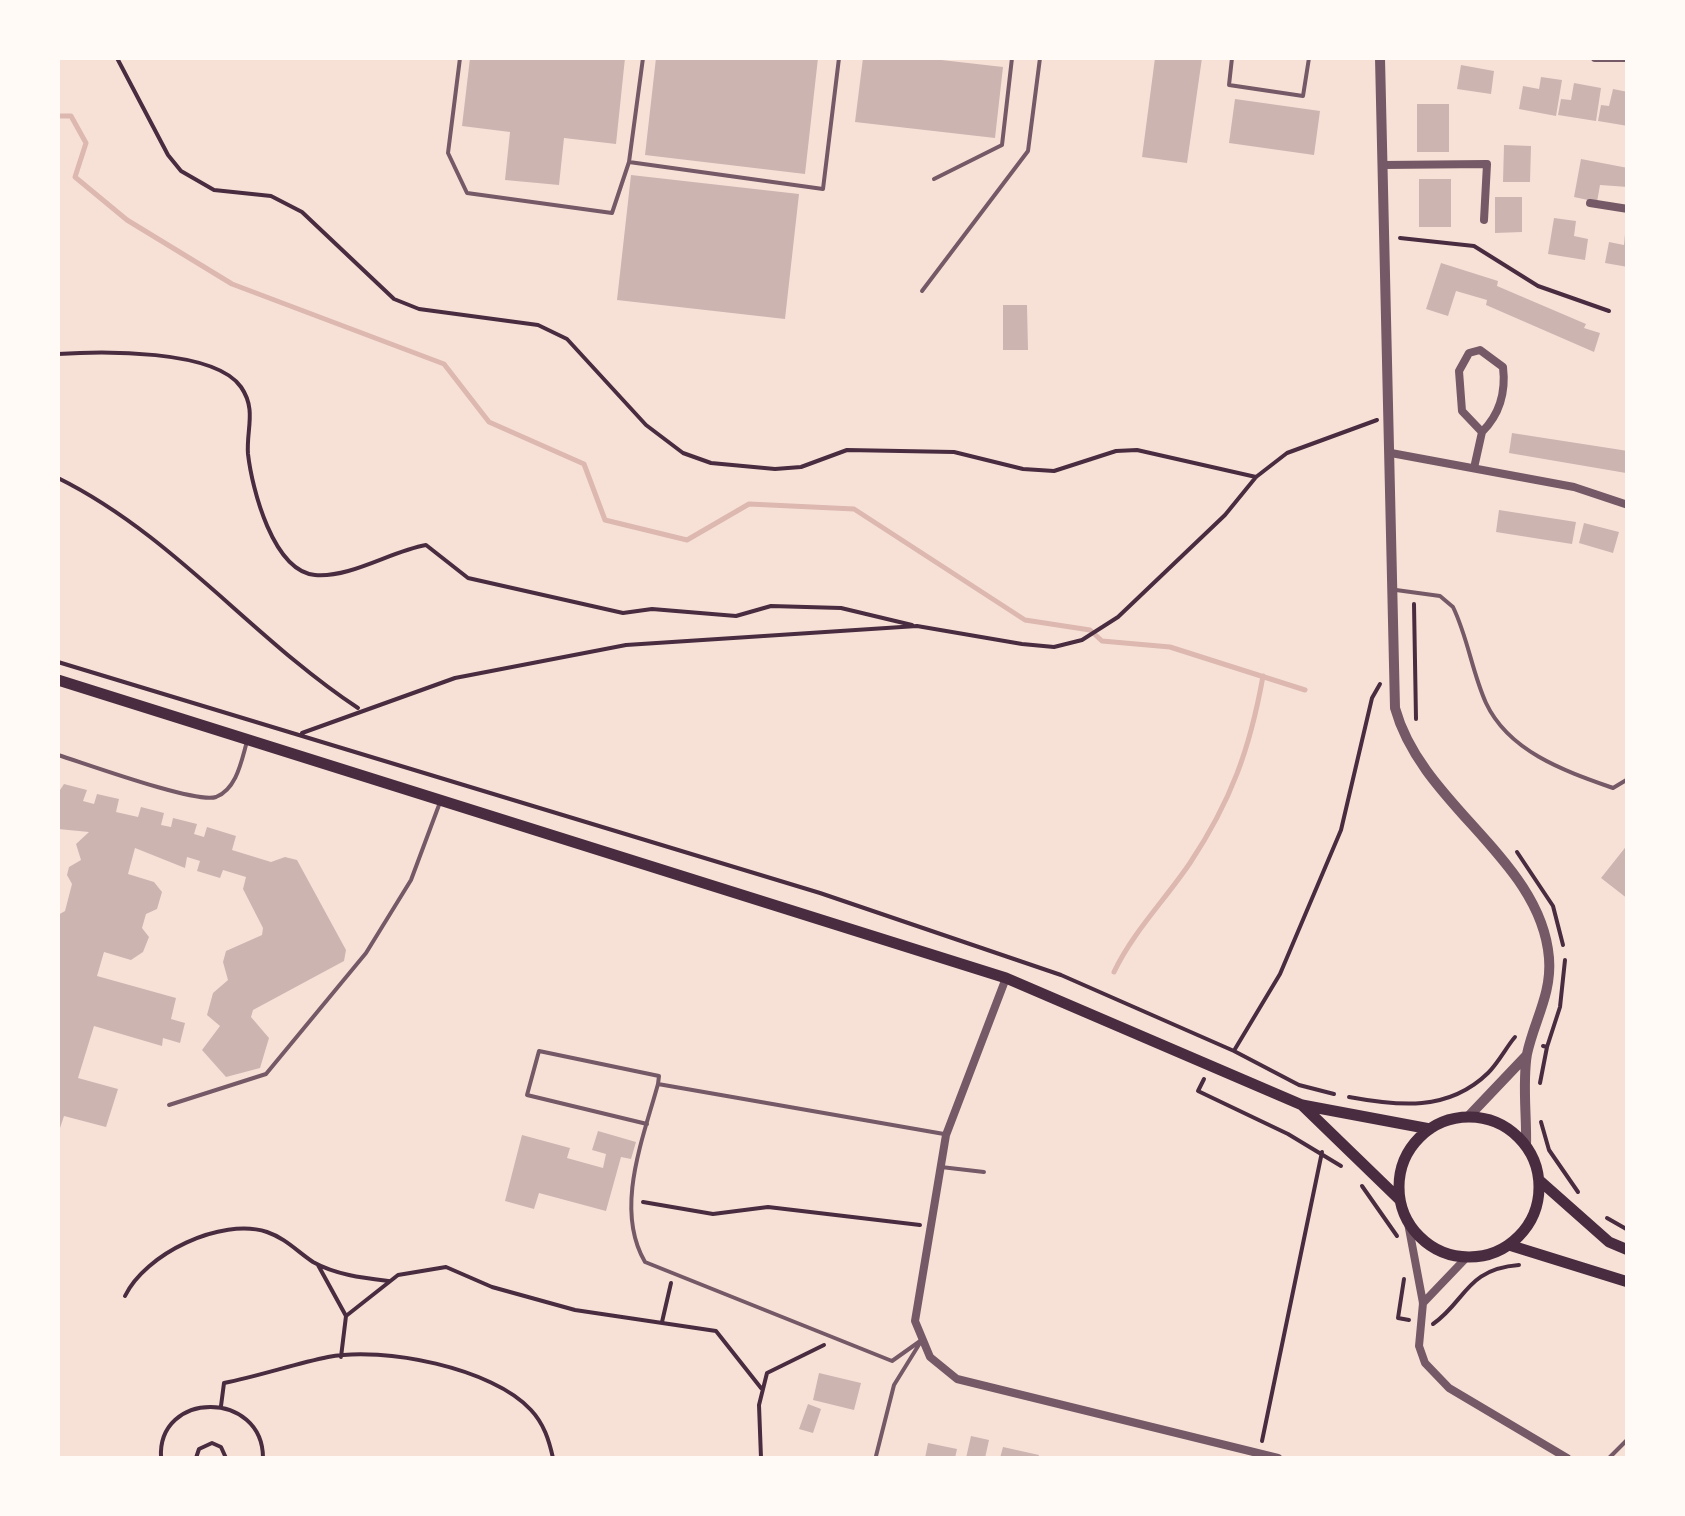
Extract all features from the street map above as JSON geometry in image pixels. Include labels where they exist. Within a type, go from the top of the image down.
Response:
[{"type":"main road","points":[[58,680],[1006,978],[1302,1105],[1430,1129],[1468,1117],[1490,1120],[1510,1130],[1526,1146],[1539,1180],[1609,1242],[1628,1250]]},
{"type":"main road","points":[[1302,1105],[1400,1200]]},
{"type":"main road","points":[[1430,1129],[1404,1160],[1400,1200],[1408,1222],[1434,1246],[1467,1257],[1489,1254],[1509,1245],[1533,1216],[1539,1180]]},
{"type":"main road","points":[[1509,1245],[1628,1282]]},
{"type":"street","points":[[1380,58],[1396,708],[1404,740],[1435,788],[1532,900],[1549,957],[1546,1000],[1527,1055],[1526,1146]]},
{"type":"street","points":[[1595,58],[1628,58]]},
{"type":"street","points":[[1383,165],[1487,164],[1484,220]]},
{"type":"street","points":[[1590,203],[1628,209]]},
{"type":"street","points":[[1474,468],[1482,432],[1494,420],[1505,382],[1503,367],[1480,350],[1462,360],[1460,404],[1470,424],[1482,432]]},
{"type":"street","points":[[1391,453],[1574,487],[1628,505]]},
{"type":"street","points":[[1006,978],[946,1135],[916,1321],[930,1358],[958,1379],[1278,1458]]},
{"type":"street","points":[[1468,1117],[1527,1055]]},
{"type":"street","points":[[1408,1222],[1423,1303],[1419,1346],[1434,1376],[1567,1458]]},
{"type":"street","points":[[1423,1303],[1467,1257]]},
{"type":"lane","points":[[460,58],[448,153],[467,193],[612,213],[629,162],[644,58]]},
{"type":"lane","points":[[629,162],[822,189],[840,58]]},
{"type":"lane","points":[[934,179],[1002,145],[1012,58]]},
{"type":"lane","points":[[922,292],[1028,151],[1040,58]]},
{"type":"lane","points":[[1232,58],[1229,85],[1303,96],[1309,58]]},
{"type":"lane","points":[[1391,590],[1440,596],[1453,607],[1486,704],[1512,740],[1568,772],[1612,788],[1628,779]]},
{"type":"lane","points":[[58,756],[201,799],[216,796],[236,777],[248,740]]},
{"type":"lane","points":[[169,1105],[266,1074],[366,953],[411,880],[441,801]]},
{"type":"lane","points":[[647,1124],[527,1095],[538,1051],[660,1076],[658,1084],[647,1124],[634,1171],[632,1241],[645,1262],[892,1361],[922,1339]]},
{"type":"lane","points":[[658,1084],[946,1135]]},
{"type":"lane","points":[[941,1167],[984,1172]]},
{"type":"lane","points":[[876,1456],[894,1385],[922,1339]]},
{"type":"lane","points":[[1610,1458],[1628,1438]]},
{"type":"path","points":[[117,58],[168,155],[181,172],[214,190],[271,196],[302,212],[394,299],[418,309],[538,325],[567,339],[646,425],[683,453],[711,463],[776,469],[801,467],[846,450],[954,452],[1023,469],[1054,471],[1116,451],[1137,450],[1256,477]]},
{"type":"path","points":[[1385,237],[1474,246],[1538,286],[1609,310]]},
{"type":"path","points":[[58,354],[103,351],[208,364],[240,385],[252,412],[248,448],[251,473],[280,549],[296,569],[316,575],[426,545],[468,578],[622,612],[652,609],[736,616],[772,606],[840,608],[916,626],[1054,646],[1082,640],[1104,626],[1225,515],[1256,477],[1287,453],[1391,414]]},
{"type":"path","points":[[58,478],[132,520],[303,672],[360,710]]},
{"type":"path","points":[[300,734],[455,678],[626,645],[916,626]]},
{"type":"path","points":[[58,662],[838,899],[1061,975],[1234,1051],[1280,974],[1341,830],[1372,698],[1393,663]]},
{"type":"path","points":[[1219,1046],[1198,1091],[1322,1152],[1374,1200],[1401,1244]]},
{"type":"path","points":[[1259,1454],[1322,1152]]},
{"type":"path","points":[[633,1200],[713,1214],[768,1206],[931,1227]]},
{"type":"path","points":[[125,1296],[134,1278],[186,1242],[240,1230],[265,1231],[318,1265],[389,1282]]},
{"type":"path","points":[[318,1265],[346,1316],[341,1357]]},
{"type":"path","points":[[1405,1265],[1398,1318],[1436,1324],[1468,1283],[1485,1272],[1532,1265]]},
{"type":"path","points":[[346,1316],[398,1274],[446,1268],[492,1287],[575,1310],[716,1331],[761,1388]]},
{"type":"path","points":[[662,1322],[673,1273]]},
{"type":"path","points":[[761,1458],[761,1388],[766,1374],[837,1338]]},
{"type":"path","points":[[221,1406],[224,1384],[341,1357],[420,1360],[494,1385],[532,1410],[546,1432],[554,1458]]},
{"type":"path","points":[[161,1458],[165,1434],[174,1420],[188,1410],[221,1406],[250,1422],[260,1437],[263,1458]]},
{"type":"path","points":[[196,1458],[202,1445],[212,1443],[221,1447],[226,1458]]},
{"type":"building","points":[[470,58],[625,58],[616,144],[564,138],[559,185],[505,180],[510,132],[462,126]]},
{"type":"building","points":[[656,58],[818,58],[805,174],[645,155]]},
{"type":"building","points":[[863,58],[924,58],[1003,67],[995,138],[855,122]]},
{"type":"building","points":[[1155,58],[1202,58],[1187,163],[1142,157]]},
{"type":"building","points":[[1461,65],[1494,71],[1491,94],[1457,89]]},
{"type":"building","points":[[1541,77],[1562,80],[1556,116],[1519,109],[1523,86],[1539,89]]},
{"type":"building","points":[[1574,83],[1601,88],[1596,121],[1558,115],[1561,99],[1571,100]]},
{"type":"building","points":[[1613,89],[1628,92],[1628,126],[1598,121],[1601,105],[1609,106]]},
{"type":"building","points":[[1235,99],[1320,111],[1314,155],[1229,143]]},
{"type":"building","points":[[1417,104],[1449,104],[1449,152],[1417,152]]},
{"type":"building","points":[[1504,145],[1531,146],[1530,182],[1503,182]]},
{"type":"building","points":[[1581,159],[1628,168],[1628,187],[1600,185],[1597,202],[1574,197]]},
{"type":"building","points":[[631,175],[799,194],[785,319],[617,300]]},
{"type":"building","points":[[1419,179],[1451,179],[1451,227],[1419,227]]},
{"type":"building","points":[[1495,197],[1522,197],[1522,232],[1495,233]]},
{"type":"building","points":[[1554,218],[1576,221],[1574,236],[1588,239],[1585,260],[1548,254]]},
{"type":"building","points":[[1625,234],[1628,267],[1605,263],[1609,242],[1624,245]]},
{"type":"building","points":[[1441,263],[1498,281],[1497,286],[1586,324],[1584,328],[1600,333],[1594,352],[1486,305],[1487,300],[1456,291],[1448,316],[1426,309]]},
{"type":"building","points":[[1003,305],[1027,305],[1028,350],[1003,350]]},
{"type":"building","points":[[1512,433],[1628,451],[1626,473],[1509,453]]},
{"type":"building","points":[[1499,510],[1576,522],[1572,544],[1496,532]]},
{"type":"building","points":[[1584,523],[1619,532],[1613,553],[1579,543]]},
{"type":"building","points":[[64,784],[87,790],[83,801],[94,804],[97,794],[119,799],[116,812],[138,817],[141,807],[164,813],[161,825],[171,827],[173,818],[197,824],[194,834],[204,837],[207,827],[236,836],[232,850],[271,862],[285,857],[297,860],[346,950],[344,961],[253,1010],[251,1017],[269,1038],[260,1068],[226,1077],[202,1050],[220,1026],[207,1015],[213,993],[228,980],[223,962],[226,951],[262,935],[263,928],[243,889],[246,877],[223,870],[220,878],[197,871],[200,861],[187,857],[185,868],[135,848],[128,874],[154,882],[162,892],[157,909],[146,914],[142,928],[149,937],[143,952],[131,960],[104,952],[97,976],[176,998],[171,1019],[185,1023],[180,1043],[163,1038],[162,1046],[94,1026],[78,1078],[118,1089],[106,1127],[64,1116],[58,1134],[58,915],[65,911],[72,884],[67,875],[69,867],[81,860],[76,844],[89,832],[58,829],[58,793]]},
{"type":"building","points":[[1628,844],[1628,899],[1601,878]]},
{"type":"building","points":[[598,1131],[636,1142],[631,1159],[621,1157],[606,1211],[539,1193],[534,1209],[505,1201],[522,1135],[570,1148],[567,1158],[603,1168],[606,1154],[592,1150]]},
{"type":"building","points":[[819,1373],[861,1383],[854,1410],[813,1400]]},
{"type":"building","points":[[808,1404],[821,1409],[813,1433],[799,1429]]},
{"type":"building","points":[[971,1436],[989,1440],[985,1458],[966,1458]]},
{"type":"building","points":[[928,1443],[957,1449],[955,1458],[925,1458]]},
{"type":"building","points":[[1003,1447],[1039,1455],[1000,1458]]},
{"type":"waterway","points":[[58,116],[71,116],[86,143],[75,177],[127,220],[232,284],[444,364],[489,422],[584,464],[605,520],[687,540],[749,504],[854,509],[1025,620],[1090,630],[1102,641],[1170,647],[1305,690]]},
{"type":"waterway","points":[[1114,972],[1217,818],[1245,751],[1263,676]]}]
